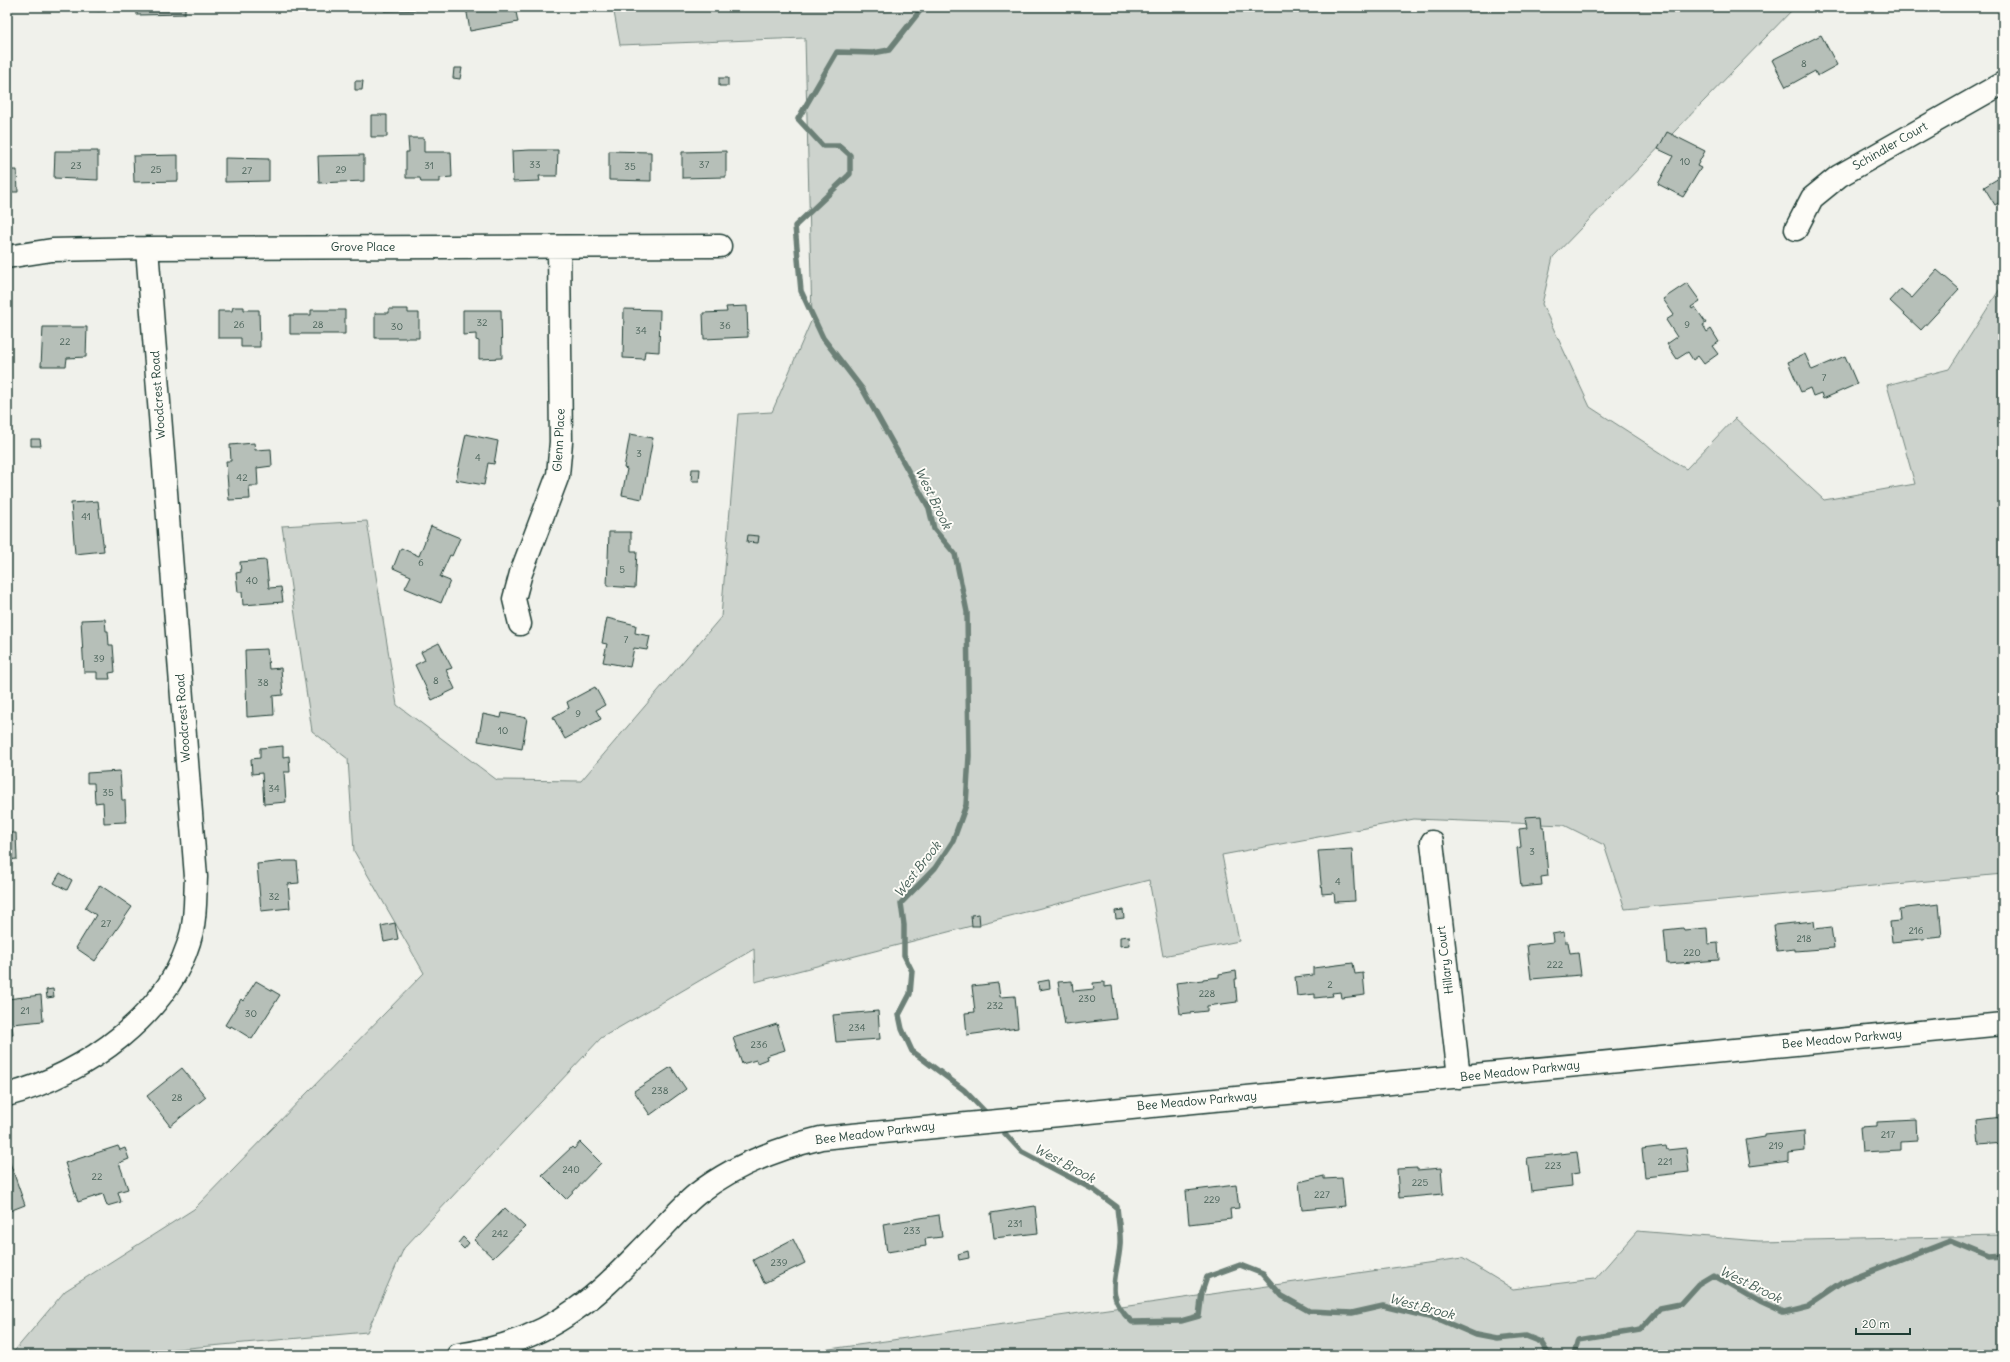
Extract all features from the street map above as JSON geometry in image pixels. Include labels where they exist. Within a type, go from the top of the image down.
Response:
[{"type":"street","name":"Schindler Court","points":[[1796,229],[1812,198],[1839,176],[2003,83]]},
{"type":"street","name":"Grove Place","points":[[7,257],[52,250],[147,248],[720,246]]},
{"type":"street","name":"Glenn Place","points":[[520,624],[514,599],[521,573],[558,475],[561,442],[559,247]]},
{"type":"street","name":"Woodcrest Road","points":[[7,1095],[52,1079],[115,1041],[134,1025],[155,1002],[173,977],[184,955],[192,932],[196,877],[147,248]]},
{"type":"street","name":"Hillary Court","points":[[1432,842],[1459,1077]]},
{"type":"street","name":"Bee Meadow Parkway","points":[[458,1355],[511,1342],[545,1328],[577,1309],[612,1278],[697,1194],[727,1174],[757,1158],[789,1146],[821,1138],[2003,1024]]},
{"type":"shaded area","points":[[613,7],[1795,7],[1553,257],[1542,304],[1590,407],[1686,469],[1735,418],[1824,500],[1915,484],[1887,385],[1949,369],[2003,284],[2003,874],[1625,909],[1604,845],[1564,825],[1414,819],[1222,855],[1239,941],[1163,956],[1149,880],[755,982],[754,949],[601,1038],[404,1248],[367,1332],[110,1355],[11,1355],[65,1291],[194,1209],[424,973],[354,851],[348,759],[312,731],[282,526],[367,521],[397,705],[497,780],[581,781],[721,617],[738,414],[772,412],[812,319],[805,38],[620,45]]},
{"type":"shaded area","points":[[1637,1231],[1759,1241],[2003,1236],[2003,1355],[788,1355],[1462,1258],[1513,1289],[1595,1279]]},
{"type":"building","points":[[60,7],[100,7],[100,11]]},
{"type":"building","points":[[137,7],[185,7],[185,14],[137,15]]},
{"type":"building","points":[[384,7],[432,7],[433,10],[384,11]]},
{"type":"building","points":[[466,7],[515,7],[518,22],[470,31]]},
{"type":"building","points":[[1897,7],[1911,7],[1904,13]]},
{"type":"building","points":[[1821,35],[1837,65],[1817,76],[1815,71],[1786,87],[1772,60]]},
{"type":"building","points":[[454,68],[462,68],[460,79],[453,78]]},
{"type":"building","points":[[719,78],[728,78],[728,86],[719,86]]},
{"type":"building","points":[[355,81],[363,81],[362,90],[355,90]]},
{"type":"building","points":[[371,115],[387,115],[387,137],[371,137]]},
{"type":"building","points":[[1667,132],[1705,151],[1697,166],[1701,168],[1683,197],[1658,184],[1673,156],[1658,149]]},
{"type":"building","points":[[408,138],[424,138],[424,152],[451,152],[452,177],[440,178],[440,182],[421,182],[420,178],[406,178],[406,152],[409,152]]},
{"type":"building","points":[[558,150],[557,176],[539,176],[540,181],[513,182],[512,151]]},
{"type":"building","points":[[55,151],[98,151],[98,180],[54,178]]},
{"type":"building","points":[[609,151],[651,152],[651,181],[609,180]]},
{"type":"building","points":[[726,151],[726,177],[682,178],[682,152]]},
{"type":"building","points":[[178,155],[178,181],[134,182],[133,156]]},
{"type":"building","points":[[364,155],[364,181],[319,183],[318,156]]},
{"type":"building","points":[[225,158],[269,159],[269,181],[225,182]]},
{"type":"building","points":[[7,170],[17,170],[18,192],[7,192]]},
{"type":"building","points":[[1999,178],[2000,181],[2003,180],[2003,203],[2002,201],[1995,205],[1984,187]]},
{"type":"building","points":[[1937,270],[1959,289],[1921,330],[1890,301],[1901,289],[1912,298]]},
{"type":"building","points":[[1687,283],[1700,301],[1691,307],[1692,309],[1695,307],[1706,323],[1703,325],[1707,332],[1711,329],[1719,342],[1712,346],[1718,354],[1704,364],[1698,356],[1693,360],[1688,352],[1677,359],[1667,344],[1677,337],[1666,320],[1674,315],[1663,299]]},
{"type":"building","points":[[747,306],[748,337],[704,339],[703,313],[727,312],[726,307]]},
{"type":"building","points":[[233,307],[244,307],[244,310],[259,310],[260,347],[241,347],[241,338],[218,338],[218,311],[232,311]]},
{"type":"building","points":[[389,309],[408,309],[408,313],[419,313],[419,338],[375,338],[375,313],[389,313]]},
{"type":"building","points":[[624,309],[660,310],[659,352],[645,351],[644,359],[623,358]]},
{"type":"building","points":[[311,310],[345,310],[345,334],[290,334],[290,315],[311,315]]},
{"type":"building","points":[[463,310],[501,310],[502,358],[479,359],[479,341],[476,340],[476,334],[463,335]]},
{"type":"building","points":[[43,327],[87,327],[86,357],[67,358],[66,366],[41,366]]},
{"type":"building","points":[[1805,354],[1812,370],[1845,356],[1857,384],[1823,399],[1821,393],[1813,396],[1810,388],[1801,392],[1788,362]]},
{"type":"building","points":[[466,434],[498,441],[494,464],[488,463],[484,485],[456,480]]},
{"type":"building","points":[[630,434],[653,438],[642,499],[622,495],[627,469],[624,468]]},
{"type":"building","points":[[31,439],[40,439],[41,446],[31,446]]},
{"type":"building","points":[[254,443],[255,450],[271,449],[272,466],[257,468],[258,486],[249,486],[250,499],[229,500],[226,461],[231,461],[230,445]]},
{"type":"building","points":[[692,469],[700,469],[699,481],[691,481]]},
{"type":"building","points":[[98,501],[104,551],[75,554],[71,503]]},
{"type":"building","points":[[431,526],[460,538],[440,577],[450,581],[441,603],[405,588],[411,576],[393,568],[401,548],[419,556]]},
{"type":"building","points":[[609,532],[631,532],[631,551],[637,551],[635,588],[607,586]]},
{"type":"building","points":[[748,535],[759,536],[758,543],[747,542]]},
{"type":"building","points":[[266,560],[269,588],[281,587],[283,602],[243,605],[242,592],[238,592],[236,573],[241,572],[240,562]]},
{"type":"building","points":[[607,618],[636,625],[635,633],[650,636],[647,650],[634,648],[630,667],[603,662],[607,644],[602,643]]},
{"type":"building","points":[[105,619],[109,645],[113,645],[115,672],[109,673],[110,679],[97,679],[97,672],[84,672],[81,620]]},
{"type":"building","points":[[439,643],[452,668],[446,670],[455,689],[432,700],[415,665],[425,660],[421,652]]},
{"type":"building","points":[[267,649],[269,669],[281,668],[283,695],[273,696],[274,715],[247,717],[245,650]]},
{"type":"building","points":[[595,687],[605,705],[596,710],[601,719],[565,739],[553,717],[569,708],[567,702]]},
{"type":"building","points":[[502,713],[527,718],[522,749],[478,741],[483,714],[501,718]]},
{"type":"building","points":[[283,746],[283,757],[289,756],[290,772],[284,772],[286,802],[264,804],[262,773],[252,774],[251,759],[260,758],[260,748]]},
{"type":"building","points":[[120,771],[122,800],[125,800],[126,822],[104,823],[103,802],[95,803],[94,783],[87,783],[87,773]]},
{"type":"building","points":[[1541,816],[1542,827],[1544,827],[1548,876],[1541,877],[1542,885],[1521,887],[1517,848],[1521,847],[1519,829],[1527,828],[1525,817]]},
{"type":"building","points":[[7,833],[16,833],[17,859],[7,860]]},
{"type":"building","points":[[1352,849],[1355,901],[1335,902],[1334,893],[1322,894],[1318,851]]},
{"type":"building","points":[[297,861],[299,883],[288,884],[290,908],[261,911],[257,864]]},
{"type":"building","points":[[60,873],[72,880],[67,890],[54,883]]},
{"type":"building","points":[[100,885],[132,907],[95,961],[76,948],[96,915],[85,908]]},
{"type":"building","points":[[1939,904],[1942,937],[1892,942],[1890,922],[1900,921],[1899,909]]},
{"type":"building","points":[[1123,910],[1124,918],[1116,919],[1115,911]]},
{"type":"building","points":[[979,914],[980,926],[972,926],[971,915]]},
{"type":"building","points":[[1814,921],[1815,929],[1831,927],[1834,948],[1777,951],[1774,925]]},
{"type":"building","points":[[395,923],[398,939],[384,942],[381,926]]},
{"type":"building","points":[[1683,928],[1684,930],[1707,928],[1708,944],[1718,943],[1719,960],[1667,964],[1664,930]]},
{"type":"building","points":[[1564,932],[1565,942],[1568,942],[1570,953],[1578,952],[1581,975],[1531,979],[1527,945],[1553,942],[1552,934]]},
{"type":"building","points":[[1129,936],[1130,945],[1120,946],[1120,937]]},
{"type":"building","points":[[1353,963],[1355,974],[1363,973],[1365,995],[1342,998],[1341,992],[1332,993],[1333,996],[1315,998],[1315,994],[1297,996],[1295,977],[1313,975],[1313,968]]},
{"type":"building","points":[[1236,971],[1237,979],[1235,979],[1237,1002],[1207,1006],[1207,1011],[1180,1014],[1176,983],[1219,977],[1219,974]]},
{"type":"building","points":[[1049,980],[1050,988],[1039,990],[1038,982]]},
{"type":"building","points":[[256,981],[280,995],[252,1039],[231,1026],[230,1028],[225,1025],[241,999],[243,1001]]},
{"type":"building","points":[[1072,981],[1073,991],[1094,989],[1093,983],[1104,982],[1104,987],[1112,986],[1116,1019],[1065,1025],[1058,982]]},
{"type":"building","points":[[998,983],[1000,997],[1015,996],[1018,1028],[967,1035],[965,1013],[975,1012],[972,986]]},
{"type":"building","points":[[53,989],[54,997],[47,998],[46,990]]},
{"type":"building","points":[[41,995],[43,1021],[12,1024],[13,1034],[7,1034],[7,999]]},
{"type":"building","points":[[878,1011],[880,1039],[836,1042],[833,1015]]},
{"type":"building","points":[[777,1024],[785,1050],[766,1056],[767,1059],[757,1063],[756,1060],[742,1064],[733,1038]]},
{"type":"building","points":[[671,1067],[686,1089],[650,1115],[634,1091]]},
{"type":"building","points":[[182,1068],[206,1097],[170,1126],[147,1096]]},
{"type":"building","points":[[2003,1117],[2003,1144],[1979,1146],[1977,1120]]},
{"type":"building","points":[[1916,1120],[1917,1141],[1901,1142],[1901,1150],[1862,1152],[1860,1127],[1877,1126],[1877,1122]]},
{"type":"building","points":[[1804,1131],[1805,1151],[1789,1153],[1789,1161],[1750,1166],[1746,1140],[1765,1137],[1765,1135]]},
{"type":"building","points":[[580,1142],[601,1163],[566,1199],[542,1175],[572,1147],[574,1149]]},
{"type":"building","points":[[118,1146],[120,1150],[125,1148],[129,1159],[119,1163],[128,1189],[118,1192],[121,1202],[107,1206],[103,1194],[78,1202],[65,1163]]},
{"type":"building","points":[[1666,1146],[1667,1150],[1686,1148],[1689,1172],[1645,1177],[1642,1149]]},
{"type":"building","points":[[1577,1152],[1580,1173],[1571,1174],[1572,1186],[1531,1191],[1527,1158]]},
{"type":"building","points":[[7,1160],[9,1160],[25,1205],[7,1212]]},
{"type":"building","points":[[1417,1168],[1417,1170],[1441,1168],[1443,1194],[1399,1198],[1397,1169]]},
{"type":"building","points":[[1324,1176],[1324,1179],[1342,1178],[1345,1206],[1302,1210],[1299,1182]]},
{"type":"building","points":[[1236,1185],[1239,1208],[1230,1209],[1231,1219],[1189,1224],[1186,1191]]},
{"type":"building","points":[[1035,1206],[1038,1233],[994,1238],[991,1213]]},
{"type":"building","points":[[505,1208],[525,1227],[493,1258],[474,1240]]},
{"type":"building","points":[[939,1215],[942,1237],[925,1239],[926,1246],[887,1252],[883,1224]]},
{"type":"building","points":[[463,1237],[469,1243],[464,1249],[458,1243]]},
{"type":"building","points":[[793,1239],[805,1263],[764,1283],[753,1260]]},
{"type":"building","points":[[968,1251],[969,1258],[959,1260],[958,1254]]},
{"type":"waterway","name":"West Brook","points":[[923,7],[889,50],[873,53],[837,52],[798,119],[823,146],[840,146],[850,155],[850,174],[795,226],[801,291],[823,338],[863,390],[929,508],[934,529],[955,554],[967,612],[969,756],[966,805],[953,841],[935,868],[901,903],[904,925],[904,955],[912,971],[910,994],[899,1015],[902,1029],[912,1051],[964,1090],[989,1116]]},
{"type":"waterway","name":"West Brook","points":[[999,1127],[1022,1152],[1094,1190],[1117,1207],[1120,1240],[1114,1294],[1117,1303],[1132,1322],[1181,1321],[1199,1316],[1202,1292],[1207,1277],[1240,1265],[1263,1274],[1282,1296],[1309,1311],[1352,1313],[1383,1306],[1441,1320],[1476,1335],[1497,1339],[1526,1336],[1541,1342],[1549,1355]]},
{"type":"waterway","name":"West Brook","points":[[1574,1355],[1578,1340],[1640,1330],[1660,1308],[1680,1304],[1698,1284],[1713,1275],[1759,1302],[1783,1313],[1807,1307],[1844,1282],[1950,1241],[1989,1257],[2003,1256]]}]
